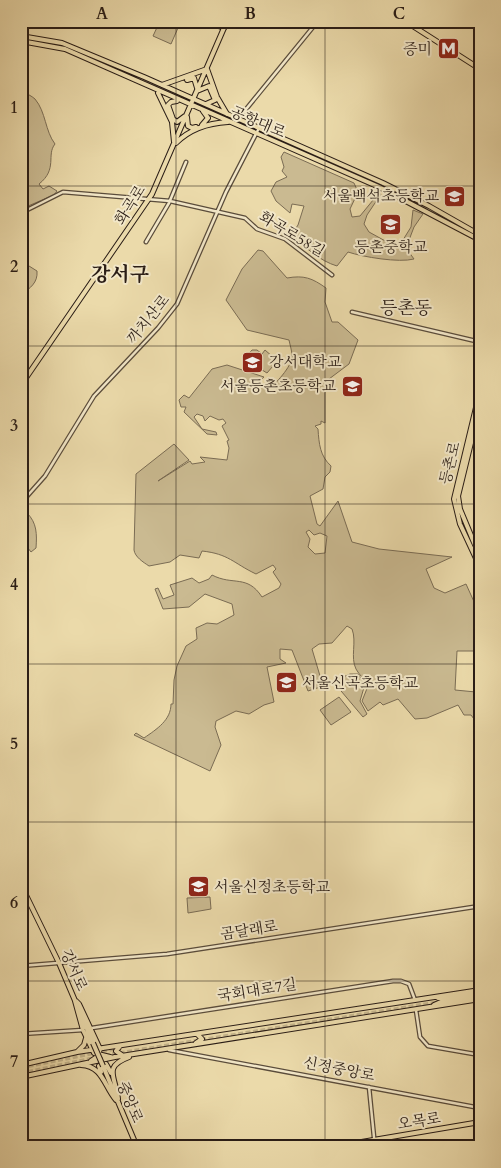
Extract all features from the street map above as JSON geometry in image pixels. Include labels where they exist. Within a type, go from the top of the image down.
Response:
[{"type":"main road","name":"화곡로","points":[[21,385],[149,198],[174,145],[227,21]]},
{"type":"main road","points":[[405,21],[480,69]]},
{"type":"main road","name":"공항대로","points":[[21,36],[52,40],[72,46],[180,93],[379,187],[480,240]]},
{"type":"main road","name":"공항대로","points":[[21,42],[65,49],[178,101],[230,122],[258,130],[411,197],[480,235]]},
{"type":"main road","points":[[161,85],[207,69],[217,97],[227,114]]},
{"type":"main road","points":[[180,93],[178,83],[192,78],[196,80],[197,91],[207,85],[211,88],[215,100],[212,103],[203,104]]},
{"type":"main road","points":[[157,91],[172,122],[174,145]]},
{"type":"main road","points":[[178,101],[170,102],[168,105],[173,119],[178,122],[187,114]]},
{"type":"main road","points":[[187,114],[188,126],[192,128],[207,122],[208,116],[202,110]]},
{"type":"main road","points":[[174,145],[193,131],[212,124],[230,122]]},
{"type":"main road","name":"등촌로","points":[[480,391],[454,499],[460,524],[480,568]]},
{"type":"main road","name":"등촌로","points":[[480,406],[458,496],[459,507],[480,557]]},
{"type":"main road","name":"강서로","points":[[21,885],[59,963],[96,1045],[103,1066]]},
{"type":"main road","points":[[99,1055],[96,1045],[92,1028],[80,1004],[75,1000],[74,1006],[86,1038],[96,1045],[107,1048],[430,997],[442,998],[480,994]]},
{"type":"main road","points":[[21,1077],[115,1057],[417,1010],[443,1001],[480,994]]},
{"type":"main road","points":[[184,1046],[200,1041],[201,1036],[197,1034]]},
{"type":"main road","points":[[80,1052],[86,1038]]},
{"type":"main road","points":[[21,1065],[92,1050],[96,1045]]},
{"type":"main road","points":[[92,1050],[96,1045]]},
{"type":"main road","points":[[122,1045],[116,1051],[124,1056]]},
{"type":"main road","points":[[92,1050],[99,1055],[115,1057]]},
{"type":"main road","points":[[80,1052],[88,1058],[84,1063]]},
{"type":"main road","points":[[112,1075],[117,1062],[138,1054]]},
{"type":"main road","points":[[89,1062],[99,1055]]},
{"type":"main road","points":[[106,1064],[112,1075],[119,1104],[109,1091],[99,1066],[106,1064]]},
{"type":"main road","points":[[76,1065],[90,1066],[102,1075]]},
{"type":"main road","name":"중앙로","points":[[103,1066],[137,1147]]},
{"type":"main road","name":"오목로","points":[[332,1147],[480,1122]]},
{"type":"street","points":[[207,21],[224,29]]},
{"type":"street","points":[[238,119],[318,21]]},
{"type":"street","name":"까치산로","points":[[21,503],[45,476],[94,396],[158,328],[177,304],[217,213],[258,130]]},
{"type":"street","points":[[146,242],[170,201],[186,162]]},
{"type":"street","name":"화곡로58길","points":[[21,213],[62,192],[170,201],[246,218],[257,229],[285,239],[332,275]]},
{"type":"street","points":[[352,312],[480,342]]},
{"type":"street","name":"곰달래로","points":[[21,966],[167,954],[480,906]]},
{"type":"street","name":"국회대로7길","points":[[92,1028],[393,980],[401,980],[409,984],[415,1000]]},
{"type":"street","points":[[417,1010],[420,1036],[428,1046],[480,1056]]},
{"type":"street","points":[[21,1034],[83,1030]]},
{"type":"street","points":[[193,1045],[190,1050],[193,1053]]},
{"type":"street","name":"신정중앙로","points":[[167,1049],[480,1108]]},
{"type":"street","points":[[368,1087],[375,1147]]},
{"type":"shaded area","points":[[160,21],[181,21],[171,44],[153,36]]},
{"type":"shaded area","points":[[21,90],[34,98],[39,104],[55,144],[51,153],[48,173],[39,184],[43,189],[49,186],[57,191],[54,195],[21,209]]},
{"type":"shaded area","points":[[284,152],[354,183],[358,192],[350,209],[352,217],[360,216],[378,194],[381,194],[367,215],[364,224],[369,232],[398,248],[411,227],[413,210],[423,214],[414,227],[406,248],[414,259],[381,259],[348,252],[337,266],[324,261],[307,249],[292,234],[298,225],[304,206],[292,204],[290,213],[276,201],[271,191],[276,182],[287,177],[282,171],[284,167],[281,157]]},
{"type":"shaded area","points":[[258,250],[263,251],[287,278],[303,277],[326,288],[325,302],[332,322],[338,322],[358,340],[349,364],[329,379],[325,390],[325,423],[321,421],[321,424],[315,426],[318,429],[322,454],[331,466],[330,472],[325,477],[323,489],[310,496],[317,524],[320,526],[338,501],[352,542],[379,549],[452,557],[426,569],[434,588],[445,593],[466,584],[480,615],[478,651],[457,651],[455,690],[476,692],[474,719],[471,715],[464,715],[458,705],[427,718],[415,719],[398,699],[383,705],[380,702],[368,711],[362,701],[368,686],[354,664],[354,639],[352,629],[347,626],[332,643],[319,644],[312,649],[323,686],[308,691],[292,650],[280,649],[280,659],[286,663],[267,667],[274,702],[264,705],[249,714],[236,711],[216,721],[215,727],[221,745],[210,771],[134,735],[136,733],[144,738],[162,724],[169,715],[171,704],[173,704],[174,680],[177,666],[186,646],[197,639],[196,628],[207,623],[217,624],[234,615],[232,604],[205,594],[189,607],[163,609],[155,589],[158,588],[163,599],[174,595],[170,585],[192,578],[199,583],[209,579],[212,575],[251,585],[262,597],[279,588],[281,584],[273,572],[276,569],[273,565],[256,574],[219,554],[202,551],[199,558],[180,555],[170,562],[149,566],[138,557],[134,550],[136,474],[174,444],[189,460],[158,481],[190,461],[192,464],[205,462],[200,457],[227,460],[229,448],[227,441],[229,440],[222,426],[226,423],[223,419],[219,420],[210,416],[205,421],[203,416],[197,414],[194,417],[202,429],[216,432],[217,435],[207,434],[184,412],[186,407],[181,407],[179,400],[184,395],[189,398],[212,369],[227,365],[264,377],[258,383],[267,391],[282,375],[291,360],[292,354],[289,340],[247,330],[226,300],[242,269]],"holes":[[[309,530],[314,535],[320,533],[327,536],[325,553],[315,554],[308,547],[310,539],[306,532]]]},
{"type":"shaded area","points":[[21,261],[37,271],[37,275],[35,282],[21,295]]},
{"type":"shaded area","points":[[252,350],[257,350],[262,354],[265,350],[273,357],[273,366],[267,373],[244,359]]},
{"type":"shaded area","points":[[27,513],[35,525],[36,533],[36,548],[31,552],[21,539],[21,519]]},
{"type":"shaded area","points":[[350,674],[358,674],[365,684],[360,701],[367,714],[363,717],[336,685],[343,677]]},
{"type":"shaded area","points":[[339,697],[351,712],[331,725],[320,710]]},
{"type":"shaded area","points":[[210,897],[211,909],[188,913],[187,898]]},
{"type":"tunnel","points":[[105,1056],[437,1003]]},
{"type":"tunnel","points":[[21,1067],[121,1047]]},
{"type":"tunnel","points":[[21,1074],[97,1058]]},
{"type":"place","name":"증미","points":[[448,49]]},
{"type":"place","name":"서울백석초등학교","points":[[455,196]]},
{"type":"place","name":"등촌중학교","points":[[391,224]]},
{"type":"place","name":"강서대학교","points":[[253,362]]},
{"type":"place","name":"서울등촌초등학교","points":[[352,386]]},
{"type":"place","name":"서울신곡초등학교","points":[[286,683]]},
{"type":"place","name":"서울신정초등학교","points":[[198,887]]},
{"type":"district","name":"강서구","points":[[120,274]]},
{"type":"district","name":"등촌동","points":[[406,308]]}]
